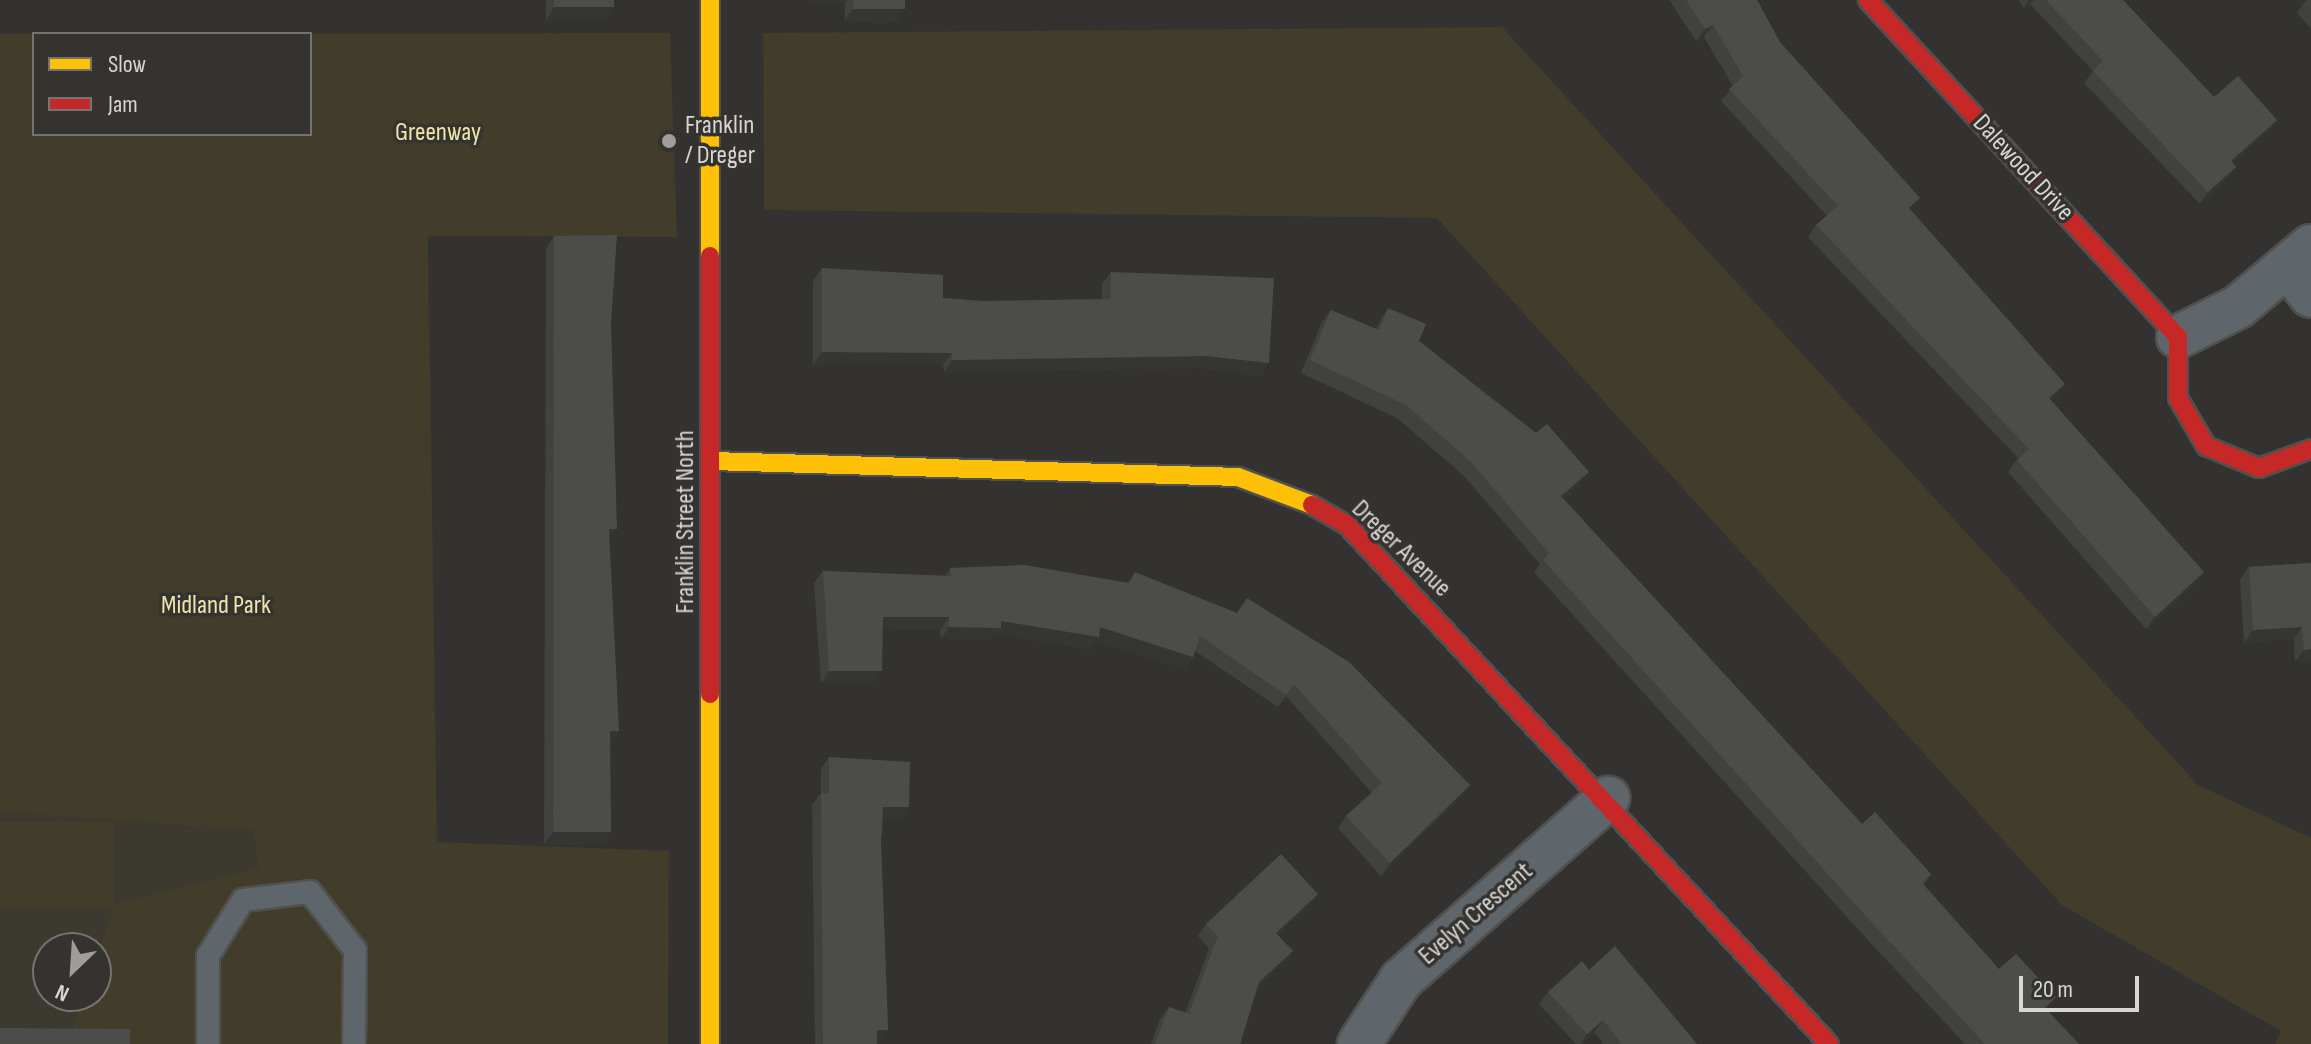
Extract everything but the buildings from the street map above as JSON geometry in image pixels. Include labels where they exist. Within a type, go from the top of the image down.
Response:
[{"type":"street","name":"Franklin Street North","points":[[710,0],[710,1044]]},
{"type":"street","name":"Dalewood Drive","points":[[1868,0],[2178,337]]},
{"type":"street","points":[[2304,270],[2178,337],[2178,398],[2206,446],[2259,468],[2311,449]]},
{"type":"street","name":"Dreger Avenue","points":[[712,461],[1238,477],[1291,493],[1347,525],[1608,798],[1829,1044]]},
{"type":"street","name":"Evelyn Crescent","points":[[1359,1044],[1401,980],[1608,798]]},
{"type":"lane","points":[[208,1044],[208,956],[243,900],[310,892],[355,950],[354,1044]]},
{"type":"shaded area","points":[[0,812],[255,830],[258,869],[114,904],[105,932],[32,932],[32,1012],[78,1012],[71,1033],[0,1032]]},
{"type":"green space","points":[[1502,27],[2198,785],[2311,838],[2311,1044],[2275,1044],[2281,1031],[2062,905],[1437,218],[764,210],[763,33]]},
{"type":"green space","points":[[670,33],[677,237],[428,236],[437,842],[669,851],[668,1044],[0,1044],[71,1033],[78,1012],[112,1012],[112,932],[105,932],[113,908],[0,907],[0,822],[114,822],[114,904],[258,868],[254,830],[0,812],[0,34],[32,34],[32,136],[312,136],[312,34]]},
{"type":"traffic: slow","points":[[710,0],[710,256]]},
{"type":"traffic: slow","points":[[712,461],[1238,477],[1312,505]]},
{"type":"traffic: slow","points":[[710,694],[710,1044]]},
{"type":"traffic: jam","points":[[1868,0],[2178,337],[2178,398],[2206,446],[2259,468],[2311,449]]},
{"type":"traffic: jam","points":[[710,256],[710,694]]},
{"type":"traffic: jam","points":[[1312,505],[1347,525],[1829,1044]]},
{"type":"place","name":"Franklin / Dreger","points":[[669,141]]},
{"type":"park label","name":"Greenway","points":[[438,133]]},
{"type":"park label","name":"Midland Park","points":[[216,606]]}]
